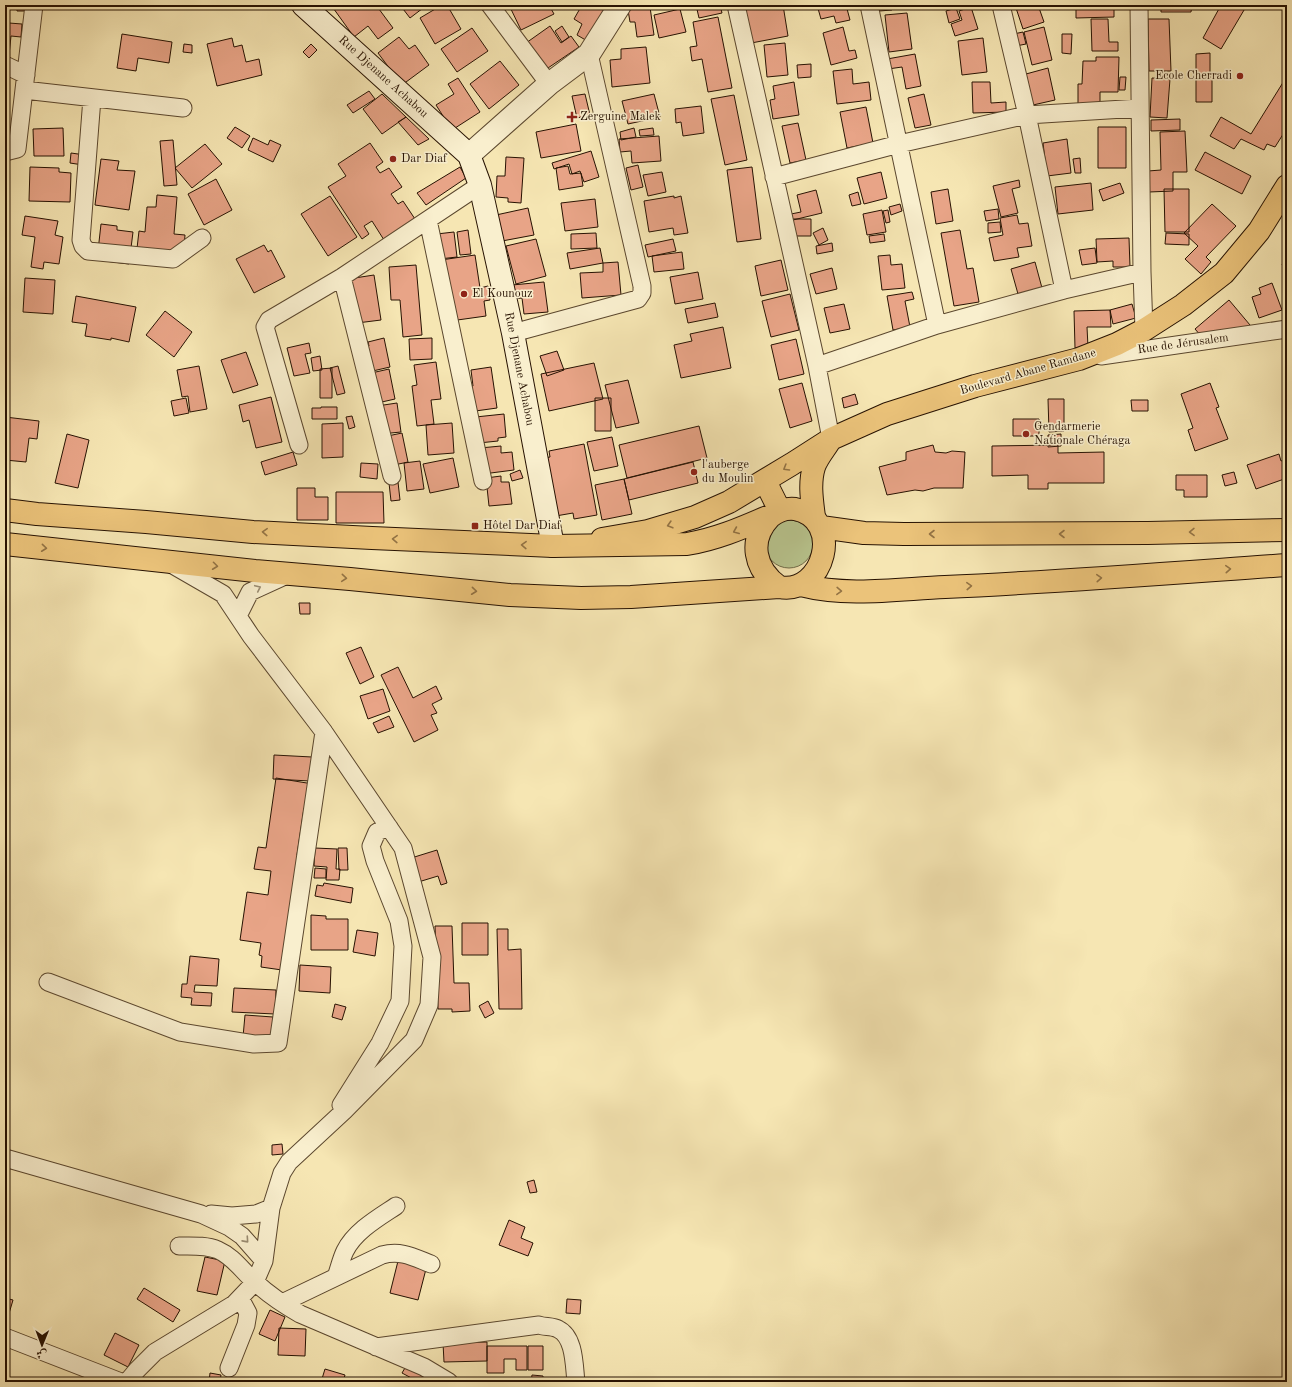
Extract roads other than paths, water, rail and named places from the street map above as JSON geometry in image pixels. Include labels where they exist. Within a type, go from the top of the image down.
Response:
[{"type":"main road","name":"Rue Djenane Achabou","points":[[303,5],[468,155],[480,185],[561,546]]},
{"type":"main road","points":[[468,155],[549,84],[589,54],[620,5]]},
{"type":"main road","name":"Boulevard Abane Ramdane","points":[[561,546],[648,531],[695,518],[729,502],[830,439],[894,412],[976,386],[1079,359],[1117,344],[1144,330],[1182,305],[1224,273],[1259,231],[1287,186]]},
{"type":"main road","points":[[5,544],[290,574],[510,595],[581,598],[639,596],[779,587],[790,588],[801,585],[810,577],[817,569],[822,559],[824,537],[817,522],[811,495],[811,480],[814,466],[830,439]]},
{"type":"main road","points":[[765,480],[776,513]]},
{"type":"main road","points":[[5,510],[253,532],[561,546],[688,544],[729,534],[776,513],[792,509],[804,511],[817,522],[864,533],[1148,533],[1287,530]]},
{"type":"main road","points":[[776,513],[763,524],[758,536],[756,548],[758,560],[763,572],[769,580],[779,587]]},
{"type":"main road","points":[[801,585],[826,591],[856,591],[973,586],[1287,565]]},
{"type":"street","points":[[5,152],[17,149],[34,5]]},
{"type":"street","points":[[490,5],[549,84]]},
{"type":"street","points":[[736,5],[817,366],[830,439]]},
{"type":"street","points":[[869,5],[937,325]]},
{"type":"street","points":[[1001,5],[1027,115],[1064,290]]},
{"type":"street","points":[[1139,5],[1144,330]]},
{"type":"street","points":[[513,333],[638,298],[642,293],[642,286],[589,54]]},
{"type":"street","points":[[5,66],[25,83],[92,98],[183,108]]},
{"type":"street","points":[[92,98],[81,240],[83,246],[88,251],[173,259],[202,238]]},
{"type":"street","points":[[774,177],[899,144],[1027,115],[1140,108]]},
{"type":"street","points":[[299,444],[265,327],[269,320],[342,277],[480,185]]},
{"type":"street","points":[[428,220],[483,481]]},
{"type":"street","points":[[817,366],[937,325],[1064,290],[1142,272]]},
{"type":"street","points":[[342,277],[392,476]]},
{"type":"street","name":"Rue de Jérusalem","points":[[1079,359],[1287,329]]},
{"type":"street","points":[[127,1382],[155,1352],[234,1304],[255,1282],[264,1261],[271,1208],[282,1173],[288,1162],[327,1126],[414,1040],[429,1005],[432,958],[403,848],[389,827],[324,732],[251,636],[224,594],[164,560]]},
{"type":"street","points":[[238,616],[250,592],[290,574]]},
{"type":"street","points":[[48,982],[180,1032],[254,1044],[278,1043],[324,732]]},
{"type":"street","points":[[327,1126],[380,1043],[400,1001],[404,946],[399,921],[375,861],[371,846],[377,832],[389,827]]},
{"type":"street","points":[[5,1158],[201,1214],[228,1227],[242,1236],[264,1261]]},
{"type":"street","points":[[336,1278],[345,1251],[354,1239],[367,1226],[396,1206]]},
{"type":"street","points":[[201,1214],[232,1216],[256,1214],[271,1208]]},
{"type":"street","points":[[179,1246],[200,1246],[218,1250],[234,1261],[255,1282],[282,1303],[300,1314],[424,1367],[449,1382]]},
{"type":"street","points":[[282,1303],[390,1252],[403,1253],[430,1264]]},
{"type":"street","points":[[229,1368],[246,1325],[248,1313],[240,1298]]},
{"type":"street","points":[[376,1347],[539,1326],[558,1329],[566,1336],[572,1348],[576,1382]]},
{"type":"street","points":[[5,1337],[121,1382]]},
{"type":"place","name":"Ecole Cherradi","points":[[1240,76]]},
{"type":"place","name":"Zerguine Malek","points":[[572,117]]},
{"type":"place","name":"Dar Diaf","points":[[393,159]]},
{"type":"place","name":"El Kounouz","points":[[464,294]]},
{"type":"place","name":"Gendarmerie Nationale Chéraga","points":[[1026,434]]},
{"type":"place","name":"l'auberge du Moulin","points":[[694,472]]},
{"type":"place","name":"Hôtel Dar Diaf","points":[[475,526]]}]
